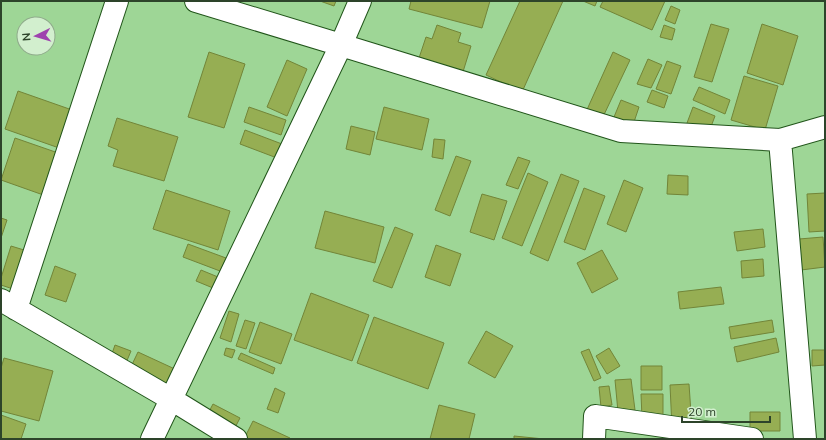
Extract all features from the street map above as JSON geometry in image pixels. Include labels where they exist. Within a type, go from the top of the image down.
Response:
[{"type":"street","points":[[117,1],[9,305],[171,398],[236,439]]},
{"type":"street","points":[[196,1],[621,131],[780,140],[825,127]]},
{"type":"street","points":[[152,439],[341,45],[360,1]]},
{"type":"street","points":[[780,140],[805,439]]},
{"type":"street","points":[[594,439],[595,416],[752,439]]},
{"type":"building","points":[[320,1],[336,1],[334,6]]},
{"type":"building","points":[[411,1],[490,1],[482,28],[409,9]]},
{"type":"building","points":[[520,1],[563,1],[522,92],[486,75]]},
{"type":"building","points":[[583,1],[597,1],[595,6]]},
{"type":"building","points":[[603,1],[665,1],[652,30],[600,7]]},
{"type":"building","points":[[671,6],[680,10],[675,24],[665,20]]},
{"type":"building","points":[[711,24],[729,29],[712,82],[694,77]]},
{"type":"building","points":[[762,24],[798,36],[783,85],[747,73]]},
{"type":"building","points":[[437,25],[461,33],[458,42],[471,46],[462,75],[418,61],[426,37],[432,39]]},
{"type":"building","points":[[664,25],[675,29],[672,40],[660,37]]},
{"type":"building","points":[[209,52],[245,64],[224,128],[188,117]]},
{"type":"building","points":[[613,52],[630,60],[601,121],[585,114]]},
{"type":"building","points":[[648,59],[662,65],[651,88],[637,84]]},
{"type":"building","points":[[287,60],[307,69],[287,116],[267,107]]},
{"type":"building","points":[[667,61],[681,66],[671,94],[656,89]]},
{"type":"building","points":[[744,76],[778,86],[765,130],[731,120]]},
{"type":"building","points":[[699,87],[730,100],[725,114],[693,100]]},
{"type":"building","points":[[652,90],[668,96],[664,108],[647,102]]},
{"type":"building","points":[[18,91],[75,111],[62,149],[5,129]]},
{"type":"building","points":[[621,100],[639,107],[633,125],[614,117]]},
{"type":"building","points":[[249,107],[286,120],[281,135],[244,122]]},
{"type":"building","points":[[384,107],[429,119],[422,150],[376,139]]},
{"type":"building","points":[[693,107],[715,116],[709,132],[687,123]]},
{"type":"building","points":[[117,118],[178,137],[164,181],[113,166],[118,150],[108,146]]},
{"type":"building","points":[[351,126],[375,132],[370,155],[346,149]]},
{"type":"building","points":[[245,130],[282,144],[277,158],[240,144]]},
{"type":"building","points":[[15,138],[64,155],[49,197],[1,180]]},
{"type":"building","points":[[434,139],[445,140],[443,159],[432,157]]},
{"type":"building","points":[[456,156],[471,161],[450,216],[435,210]]},
{"type":"building","points":[[518,157],[530,161],[518,189],[506,185]]},
{"type":"building","points":[[528,173],[548,182],[522,246],[502,238]]},
{"type":"building","points":[[561,174],[579,181],[548,261],[530,253]]},
{"type":"building","points":[[668,175],[688,176],[688,195],[667,194]]},
{"type":"building","points":[[624,180],[643,188],[626,232],[607,224]]},
{"type":"building","points":[[584,188],[605,196],[585,250],[564,242]]},
{"type":"building","points":[[166,190],[230,211],[218,250],[153,229]]},
{"type":"building","points":[[825,193],[825,231],[809,232],[807,194]]},
{"type":"building","points":[[482,194],[507,201],[494,240],[470,232]]},
{"type":"building","points":[[325,211],[384,227],[375,263],[315,248]]},
{"type":"building","points":[[1,218],[7,220],[1,238]]},
{"type":"building","points":[[395,227],[413,234],[392,288],[373,281]]},
{"type":"building","points":[[763,229],[765,247],[737,251],[734,232]]},
{"type":"building","points":[[823,237],[825,267],[801,270],[799,239]]},
{"type":"building","points":[[188,244],[226,258],[220,271],[183,257]]},
{"type":"building","points":[[436,245],[461,254],[450,286],[425,277]]},
{"type":"building","points":[[11,246],[24,250],[13,289],[1,285],[1,278]]},
{"type":"building","points":[[602,250],[618,279],[592,293],[577,263]]},
{"type":"building","points":[[763,259],[764,276],[742,278],[741,261]]},
{"type":"building","points":[[55,266],[76,274],[66,302],[45,295]]},
{"type":"building","points":[[201,270],[218,277],[213,288],[196,281]]},
{"type":"building","points":[[721,287],[724,304],[680,309],[678,292]]},
{"type":"building","points":[[311,293],[369,315],[352,361],[294,340]]},
{"type":"building","points":[[229,311],[239,314],[231,342],[220,338]]},
{"type":"building","points":[[374,317],[444,343],[428,389],[357,363]]},
{"type":"building","points":[[245,320],[255,323],[246,349],[236,346]]},
{"type":"building","points":[[772,320],[774,332],[731,339],[729,327]]},
{"type":"building","points":[[260,322],[292,334],[281,364],[249,352]]},
{"type":"building","points":[[486,331],[513,346],[495,378],[468,363]]},
{"type":"building","points":[[776,338],[779,352],[737,362],[734,347]]},
{"type":"building","points":[[115,345],[131,351],[123,370],[108,365]]},
{"type":"building","points":[[226,348],[235,350],[232,358],[224,355]]},
{"type":"building","points":[[609,348],[620,366],[607,374],[596,356]]},
{"type":"building","points":[[589,349],[601,378],[594,381],[581,352]]},
{"type":"building","points":[[812,350],[825,350],[825,365],[812,366]]},
{"type":"building","points":[[138,352],[177,370],[166,394],[127,375]]},
{"type":"building","points":[[241,353],[275,368],[273,374],[238,359]]},
{"type":"building","points":[[4,358],[53,371],[39,421],[1,411],[1,368]]},
{"type":"building","points":[[641,366],[662,366],[662,390],[641,390]]},
{"type":"building","points":[[631,379],[635,410],[618,412],[615,380]]},
{"type":"building","points":[[689,384],[692,428],[672,428],[670,385]]},
{"type":"building","points":[[609,386],[612,405],[601,407],[599,387]]},
{"type":"building","points":[[275,388],[285,393],[278,413],[267,409]]},
{"type":"building","points":[[641,394],[663,394],[663,418],[642,418]]},
{"type":"building","points":[[213,404],[240,418],[229,439],[201,427]]},
{"type":"building","points":[[439,405],[475,414],[469,439],[430,439]]},
{"type":"building","points":[[750,412],[780,412],[780,431],[750,431]]},
{"type":"building","points":[[1,415],[26,424],[21,439],[1,439]]},
{"type":"building","points":[[253,421],[290,438],[290,439],[244,439]]},
{"type":"building","points":[[514,436],[544,439],[514,439]]}]
